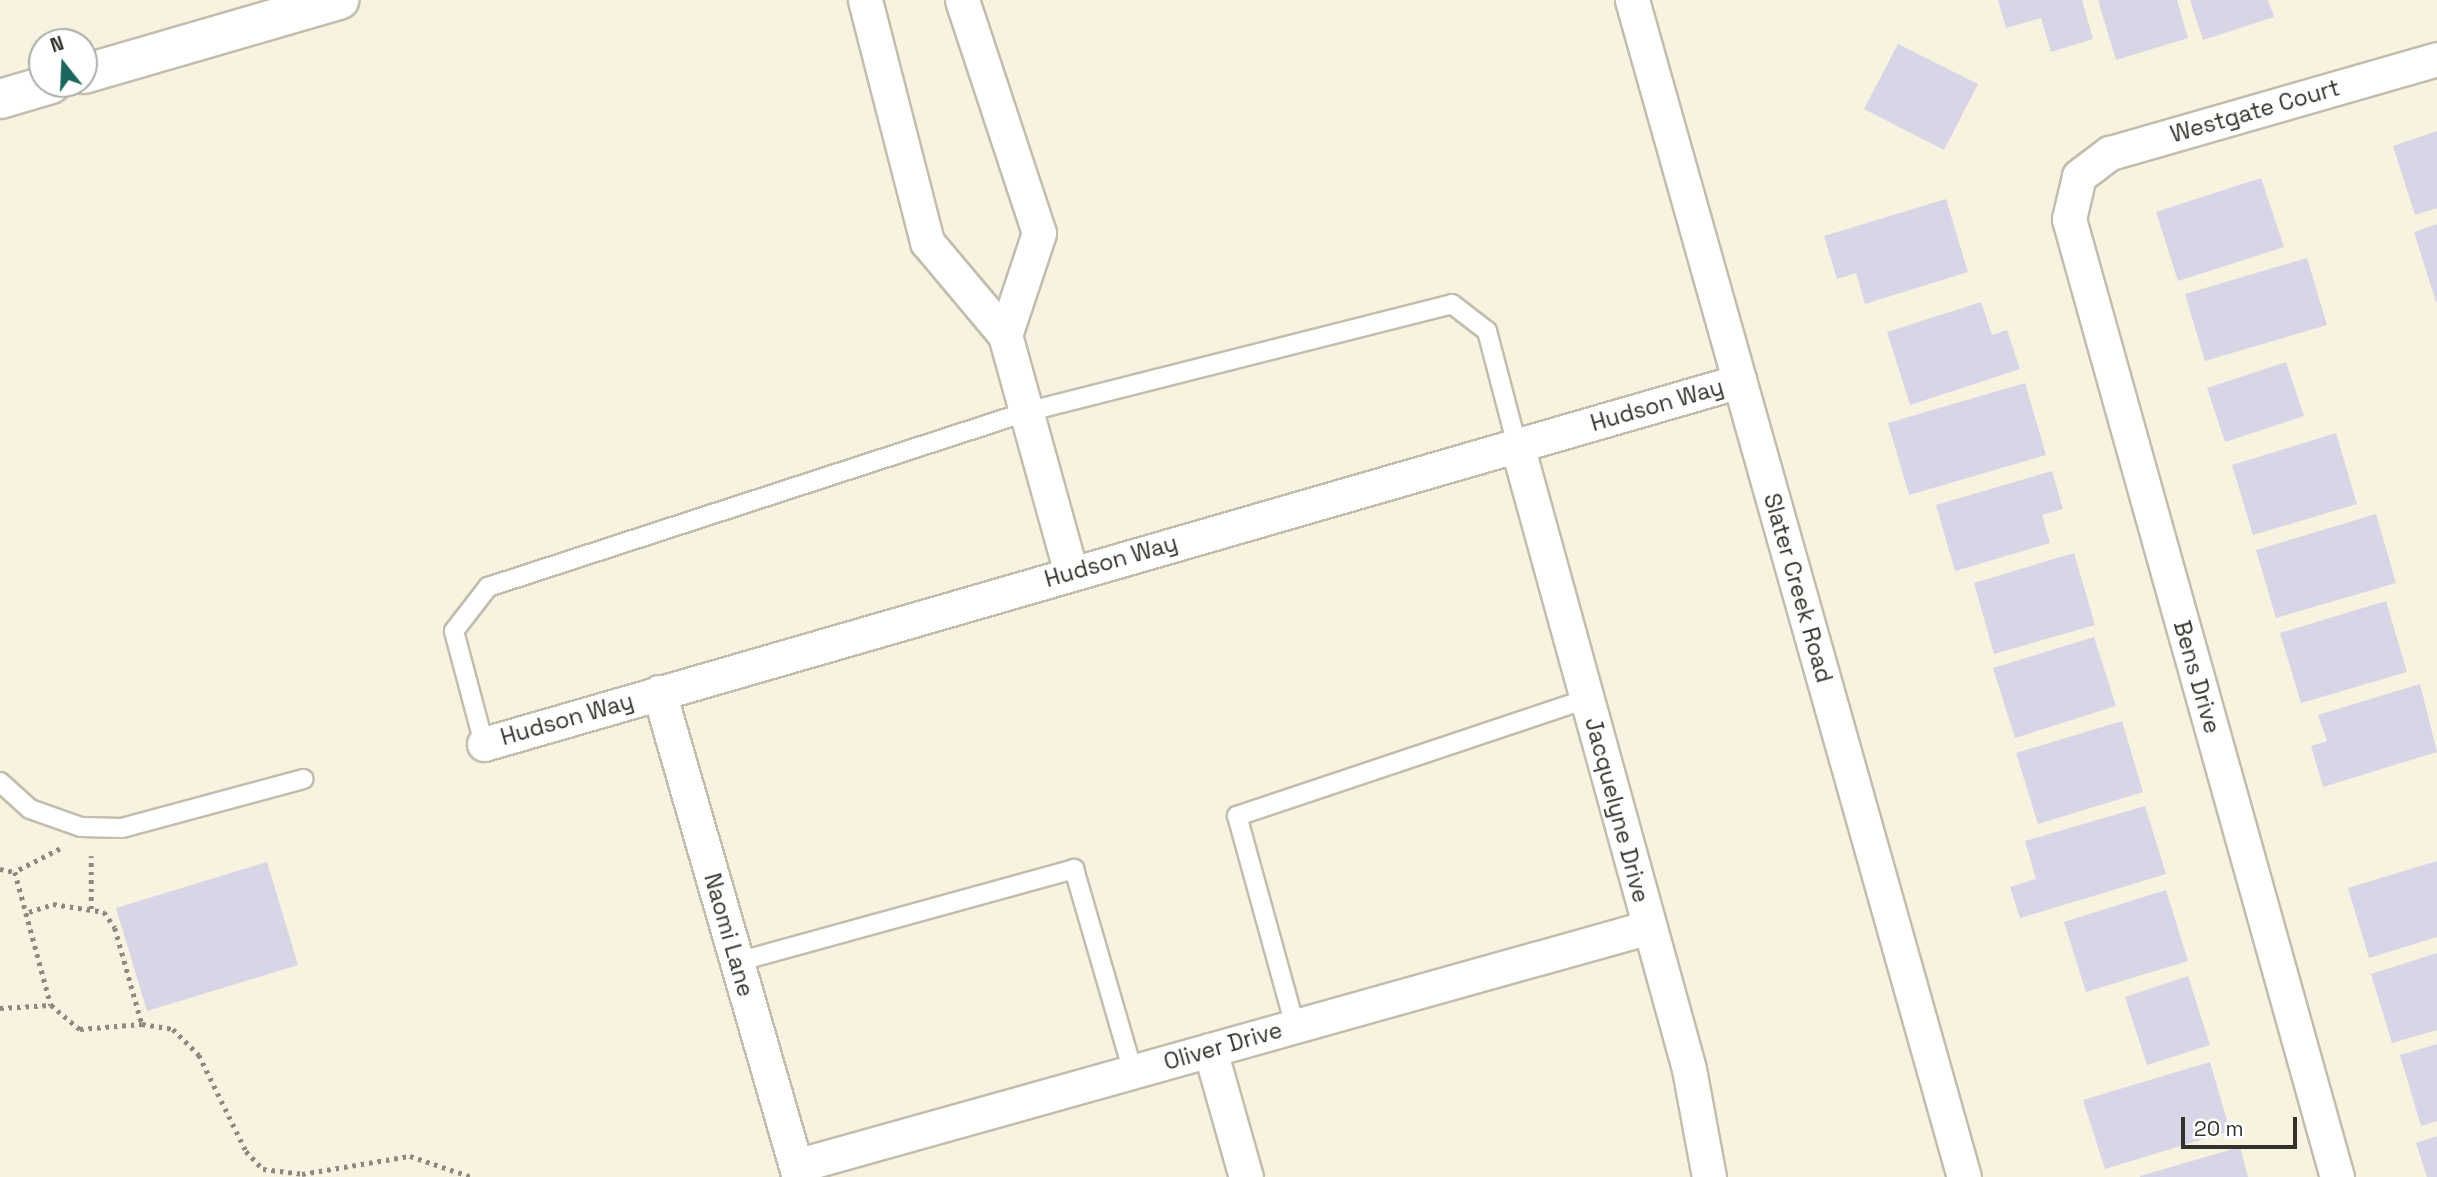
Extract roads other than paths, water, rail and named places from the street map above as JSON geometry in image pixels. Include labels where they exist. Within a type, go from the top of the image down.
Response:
[{"type":"main road","points":[[98,70],[339,0]]},
{"type":"main road","points":[[0,99],[28,91]]},
{"type":"street","points":[[865,0],[927,242],[1005,335],[1071,573]]},
{"type":"street","points":[[962,0],[1039,233],[1005,335]]},
{"type":"street","name":"Slater Creek Road","points":[[1632,0],[1964,1177]]},
{"type":"street","name":"Westgate Court","points":[[2079,176],[2110,153],[2437,59]]},
{"type":"street","name":"Bens Drive","points":[[2079,176],[2069,219],[2337,1177]]},
{"type":"street","name":"Hudson Way","points":[[484,744],[1740,382]]},
{"type":"street","name":"Jacquelyne Drive","points":[[1517,445],[1689,1069],[1709,1177]]},
{"type":"street","name":"Naomi Lane","points":[[659,692],[798,1172]]},
{"type":"street","name":"Oliver Drive","points":[[798,1172],[1133,1072],[1650,927]]},
{"type":"street","points":[[1210,1050],[1246,1177]]},
{"type":"lane","points":[[484,744],[454,631],[488,587],[1026,412],[1452,304],[1487,331],[1517,445]]},
{"type":"lane","points":[[1295,1026],[1237,816],[1587,699]]},
{"type":"lane","points":[[0,782],[30,809],[80,827],[122,828],[303,779]]},
{"type":"lane","points":[[737,962],[1074,869],[1133,1072]]}]
